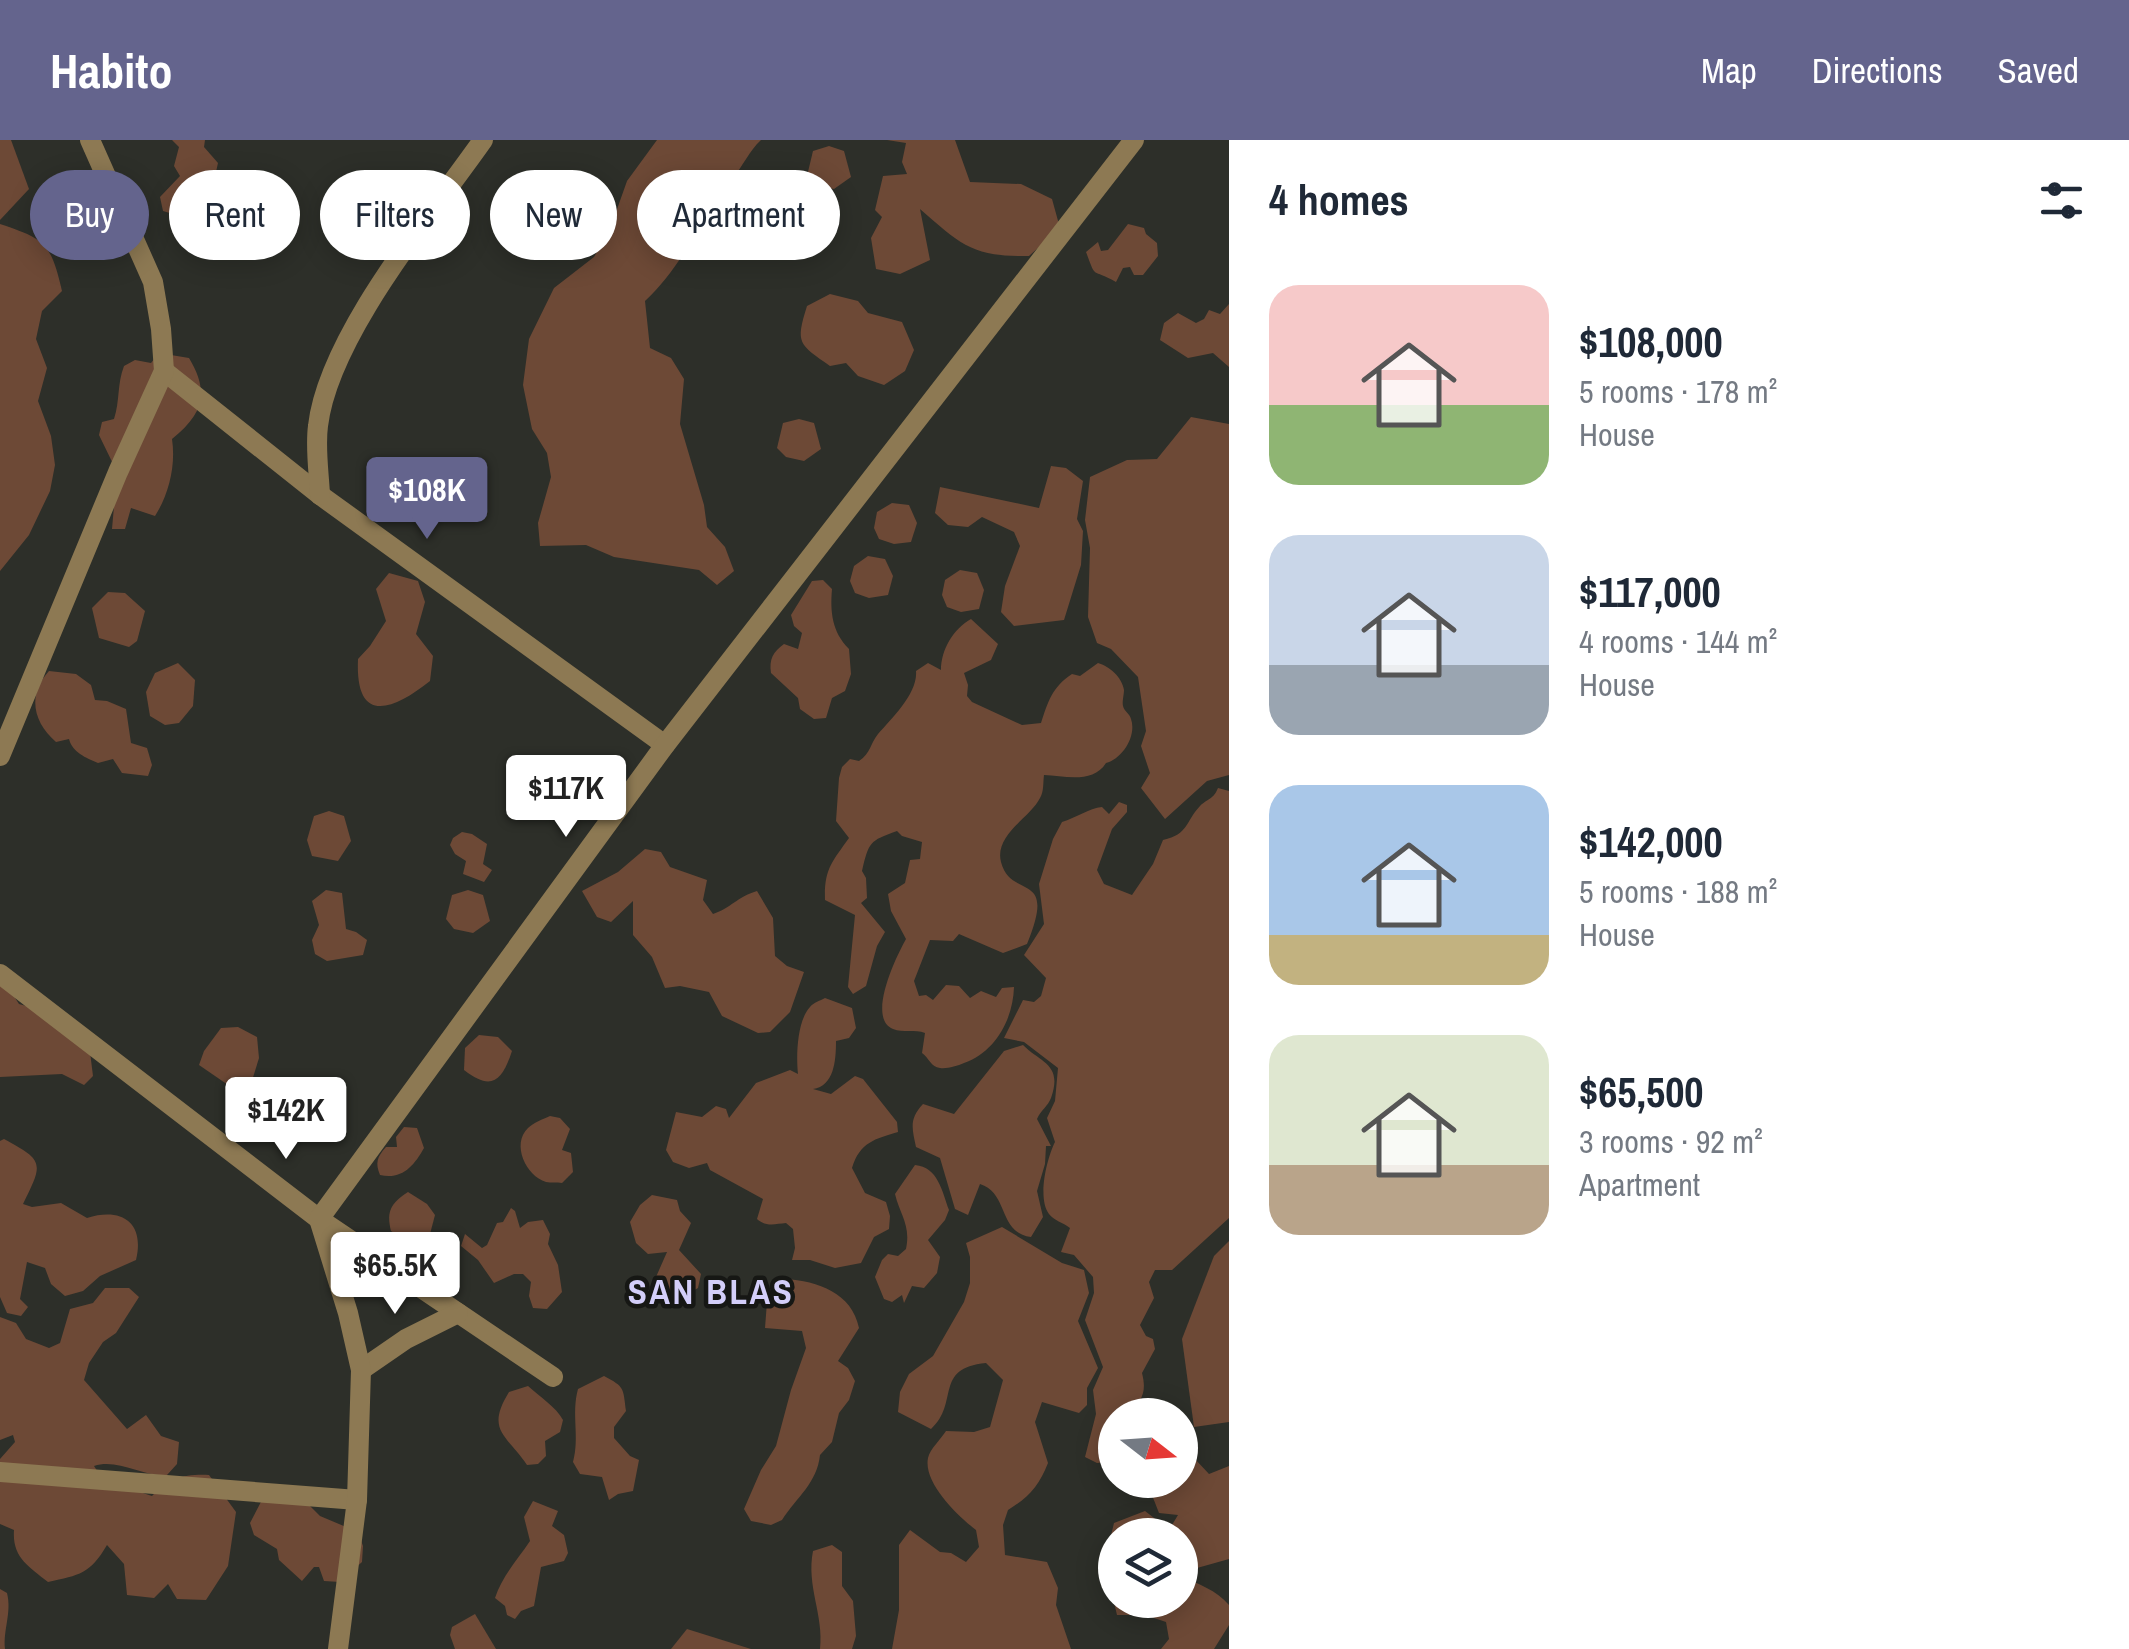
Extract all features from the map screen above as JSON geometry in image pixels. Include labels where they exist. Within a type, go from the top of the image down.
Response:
[{"type":"street","points":[[0,756],[164,370],[152,282],[90,140]]},
{"type":"street","points":[[320,496],[318,426],[334,363],[396,262],[483,140]]},
{"type":"street","points":[[319,1220],[666,746],[1134,140]]},
{"type":"street","points":[[164,370],[320,496],[666,746]]},
{"type":"street","points":[[0,974],[319,1220],[553,1376]]},
{"type":"street","points":[[319,1220],[361,1370],[357,1500],[338,1649]]},
{"type":"street","points":[[361,1370],[406,1339],[458,1313]]},
{"type":"street","points":[[0,1472],[357,1500]]},
{"type":"shaded area","points":[[0,140],[11,140],[29,189],[0,220]]},
{"type":"shaded area","points":[[172,140],[205,140],[204,147],[218,163],[216,170],[176,170],[179,147]]},
{"type":"shaded area","points":[[657,140],[761,140],[738,170],[637,170],[637,260],[680,260],[645,301],[650,348],[671,358],[684,379],[680,424],[707,527],[725,547],[734,571],[717,585],[699,570],[614,557],[586,545],[540,546],[538,523],[551,477],[547,453],[532,429],[523,385],[529,339],[554,288],[590,260],[617,260],[617,209],[627,181]]},
{"type":"shaded area","points":[[887,140],[955,140],[970,182],[1021,184],[1052,199],[1060,228],[1029,256],[994,254],[958,240],[920,209],[930,260],[900,274],[876,269],[871,238],[882,217],[875,210],[883,176],[907,174],[902,162],[906,143]]},
{"type":"shaded area","points":[[829,146],[844,151],[851,177],[840,185],[840,170],[808,170],[813,151]]},
{"type":"shaded area","points":[[169,188],[169,213],[163,211],[160,197]]},
{"type":"shaded area","points":[[0,224],[30,236],[30,260],[53,260],[62,291],[42,311],[36,339],[47,368],[38,401],[51,436],[55,465],[50,491],[29,535],[0,571]]},
{"type":"shaded area","points":[[1128,224],[1144,228],[1157,243],[1158,256],[1143,275],[1134,275],[1130,267],[1123,268],[1116,282],[1095,272],[1086,252],[1098,242],[1101,251],[1108,250]]},
{"type":"shaded area","points":[[830,294],[858,301],[868,313],[902,322],[914,350],[905,371],[884,385],[858,376],[846,363],[830,366],[806,347],[801,328],[807,306]]},
{"type":"shaded area","points":[[1229,304],[1229,367],[1213,353],[1188,358],[1160,340],[1164,323],[1178,313],[1196,323],[1209,310],[1220,314]]},
{"type":"shaded area","points":[[159,353],[189,358],[200,382],[200,402],[191,421],[172,439],[170,479],[155,516],[131,508],[125,529],[112,529],[117,472],[99,435],[102,422],[114,419],[124,366],[135,360],[151,363]]},
{"type":"shaded area","points":[[1191,417],[1229,424],[1229,775],[1207,781],[1165,819],[1141,788],[1150,773],[1141,746],[1146,731],[1138,677],[1111,649],[1097,643],[1088,617],[1090,548],[1085,520],[1090,477],[1127,460],[1157,459]]},
{"type":"shaded area","points":[[799,419],[814,423],[821,449],[804,461],[786,457],[777,448],[783,423]]},
{"type":"shaded area","points":[[1051,466],[1066,468],[1083,481],[1077,519],[1083,531],[1081,565],[1064,620],[1014,626],[1001,612],[1005,586],[1020,546],[1014,532],[982,517],[968,527],[948,525],[935,513],[940,487],[1039,508]]},
{"type":"shaded area","points":[[892,503],[909,505],[917,523],[911,542],[894,544],[879,539],[874,528],[877,512]]},
{"type":"shaded area","points":[[868,556],[885,559],[893,576],[888,595],[869,598],[855,593],[850,581],[854,566]]},
{"type":"shaded area","points":[[960,570],[977,573],[984,590],[979,609],[961,612],[947,607],[942,595],[945,580]]},
{"type":"shaded area","points":[[389,573],[418,581],[425,602],[416,634],[433,656],[430,681],[402,700],[378,706],[362,694],[358,659],[386,621],[376,589]]},
{"type":"shaded area","points":[[823,580],[832,589],[833,621],[849,649],[851,674],[845,691],[832,698],[826,718],[814,719],[800,709],[798,698],[771,673],[771,664],[784,644],[798,649],[802,633],[794,626],[791,615],[812,581]]},
{"type":"shaded area","points":[[108,592],[125,593],[145,611],[137,641],[129,647],[99,638],[92,608]]},
{"type":"shaded area","points":[[971,619],[998,644],[991,660],[964,673],[967,696],[972,702],[1022,725],[1041,723],[1060,684],[1098,663],[1111,669],[1121,681],[1123,706],[1130,717],[1132,732],[1123,752],[1094,774],[1044,775],[1040,798],[1003,843],[1000,852],[1006,874],[1035,895],[1035,921],[1027,944],[1003,953],[959,934],[953,941],[930,940],[914,981],[919,996],[933,1000],[946,985],[959,986],[970,998],[981,991],[996,997],[1002,988],[1014,987],[1006,1023],[993,1043],[975,1058],[943,1068],[934,1066],[922,1053],[925,1033],[893,1029],[885,1023],[882,1013],[886,986],[906,939],[891,911],[888,894],[905,883],[910,860],[920,859],[922,842],[897,831],[875,840],[869,848],[862,871],[867,898],[861,903],[885,932],[866,986],[853,994],[848,987],[855,915],[825,900],[825,889],[830,866],[849,838],[836,821],[842,767],[850,759],[859,761],[866,755],[909,696],[916,671],[928,663],[941,670],[949,641]]},
{"type":"shaded area","points":[[178,663],[195,680],[193,706],[179,723],[165,725],[150,716],[146,692],[155,673]]},
{"type":"shaded area","points":[[49,671],[76,674],[91,685],[95,700],[126,709],[131,743],[147,748],[152,765],[148,776],[122,773],[113,759],[98,763],[76,751],[69,739],[56,742],[48,734],[38,717],[35,699]]},
{"type":"shaded area","points":[[1218,788],[1229,791],[1229,1218],[1172,1270],[1155,1270],[1149,1282],[1154,1298],[1140,1325],[1146,1336],[1153,1339],[1155,1349],[1142,1373],[1142,1396],[1098,1398],[1097,1463],[1085,1457],[1096,1414],[1093,1390],[1103,1367],[1085,1320],[1094,1293],[1093,1277],[1074,1255],[1061,1252],[1070,1228],[1051,1216],[1044,1198],[1046,1168],[1055,1142],[1047,1118],[1055,1101],[1058,1068],[1024,1042],[1004,1038],[1023,1000],[1034,1002],[1041,996],[1046,978],[1024,955],[1044,924],[1039,884],[1062,822],[1102,807],[1109,814],[1119,802],[1127,805],[1127,812],[1112,829],[1097,870],[1104,884],[1132,895],[1153,864],[1163,840],[1182,831],[1200,806]]},
{"type":"shaded area","points":[[329,811],[344,816],[351,841],[338,861],[312,856],[307,840],[314,816]]},
{"type":"shaded area","points":[[462,832],[487,844],[483,864],[492,870],[484,882],[463,874],[466,861],[450,845]]},
{"type":"shaded area","points":[[645,849],[661,852],[670,867],[707,880],[703,900],[713,914],[757,891],[773,918],[775,956],[804,972],[790,1012],[770,1032],[758,1033],[722,1016],[709,992],[680,986],[665,988],[652,957],[633,935],[633,901],[611,922],[597,917],[582,891],[618,872]]},
{"type":"shaded area","points":[[326,890],[342,893],[346,929],[367,940],[363,955],[327,961],[315,954],[312,940],[319,925],[312,901]]},
{"type":"shaded area","points":[[468,890],[483,895],[490,921],[473,933],[454,929],[446,919],[452,895]]},
{"type":"shaded area","points":[[0,975],[19,1004],[44,1011],[89,1044],[93,1076],[84,1085],[62,1074],[0,1077]]},
{"type":"shaded area","points":[[825,998],[852,1008],[856,1028],[849,1038],[836,1041],[830,1078],[813,1089],[831,1094],[855,1076],[863,1079],[897,1122],[898,1132],[864,1147],[852,1168],[865,1193],[886,1202],[889,1229],[874,1237],[861,1263],[835,1268],[810,1260],[792,1260],[793,1229],[786,1223],[767,1224],[757,1219],[763,1199],[710,1170],[707,1163],[689,1168],[673,1162],[666,1150],[676,1112],[702,1117],[716,1106],[726,1109],[729,1118],[756,1083],[790,1070],[798,1074],[802,1021],[812,1005]]},
{"type":"shaded area","points":[[238,1027],[257,1037],[259,1058],[251,1084],[231,1087],[199,1065],[221,1028]]},
{"type":"shaded area","points":[[479,1035],[498,1037],[512,1051],[504,1070],[494,1080],[481,1080],[464,1070],[465,1048]]},
{"type":"shaded area","points":[[1023,1045],[1048,1066],[1054,1078],[1051,1098],[1037,1119],[1051,1146],[1046,1146],[1037,1191],[1043,1217],[1031,1237],[1013,1228],[996,1196],[980,1184],[968,1215],[955,1209],[940,1158],[916,1147],[913,1129],[915,1114],[923,1104],[954,1114],[1004,1051]]},
{"type":"shaded area","points":[[550,1116],[560,1118],[570,1129],[562,1150],[571,1153],[573,1172],[562,1183],[539,1179],[527,1166],[521,1151],[528,1128]]},
{"type":"shaded area","points":[[404,1127],[417,1128],[424,1148],[406,1170],[380,1175],[379,1157],[386,1147],[397,1147],[396,1137]]},
{"type":"shaded area","points":[[4,1139],[27,1153],[36,1164],[37,1171],[23,1204],[32,1207],[61,1203],[87,1218],[120,1217],[128,1221],[137,1236],[136,1260],[100,1276],[83,1291],[65,1296],[51,1284],[45,1268],[27,1262],[20,1299],[28,1307],[21,1316],[7,1313],[0,1297],[0,1141]]},
{"type":"shaded area","points":[[915,1165],[934,1175],[949,1210],[928,1240],[940,1257],[937,1273],[924,1288],[912,1286],[904,1303],[902,1295],[892,1302],[884,1299],[875,1277],[888,1254],[898,1256],[906,1249],[906,1227],[895,1194]]},
{"type":"shaded area","points":[[408,1192],[427,1204],[435,1215],[430,1234],[404,1239],[391,1231],[391,1208]]},
{"type":"shaded area","points":[[652,1195],[677,1200],[680,1211],[691,1223],[679,1250],[701,1274],[698,1288],[681,1298],[660,1285],[656,1277],[667,1252],[648,1254],[636,1243],[630,1222]]},
{"type":"shaded area","points":[[511,1208],[520,1228],[528,1222],[543,1220],[550,1234],[548,1244],[558,1265],[562,1292],[547,1309],[533,1308],[529,1296],[531,1282],[523,1274],[494,1283],[478,1260],[461,1246],[465,1234],[482,1248],[487,1245],[497,1223],[503,1222]]},
{"type":"shaded area","points":[[1002,1227],[1062,1263],[1084,1270],[1089,1293],[1078,1321],[1098,1368],[1087,1388],[1087,1405],[1079,1413],[1042,1402],[1035,1422],[1048,1463],[1032,1490],[1008,1510],[1003,1525],[1005,1555],[1047,1562],[1058,1588],[1056,1605],[1071,1649],[892,1649],[899,1610],[899,1545],[910,1530],[940,1552],[951,1553],[966,1562],[979,1547],[976,1530],[936,1488],[928,1458],[946,1431],[974,1432],[990,1427],[1003,1380],[986,1363],[959,1372],[940,1419],[931,1429],[898,1412],[900,1392],[909,1374],[933,1356],[964,1302],[970,1283],[966,1243]]},
{"type":"shaded area","points":[[1229,1241],[1229,1422],[1198,1426],[1198,1398],[1190,1398],[1182,1339],[1214,1256]]},
{"type":"shaded area","points":[[785,1279],[832,1291],[849,1306],[859,1328],[838,1361],[848,1368],[855,1381],[849,1400],[839,1413],[832,1442],[820,1455],[806,1489],[782,1520],[771,1525],[751,1521],[744,1509],[776,1446],[806,1348],[802,1331],[765,1328],[767,1302]]},
{"type":"shaded area","points":[[105,1288],[129,1288],[139,1297],[116,1333],[103,1342],[89,1363],[84,1380],[127,1429],[146,1415],[161,1436],[179,1442],[177,1464],[167,1475],[112,1464],[94,1466],[103,1480],[152,1496],[178,1478],[209,1475],[236,1512],[228,1566],[206,1600],[177,1599],[168,1584],[154,1598],[127,1595],[124,1564],[107,1545],[83,1572],[48,1582],[19,1554],[14,1530],[0,1524],[0,1459],[15,1442],[13,1435],[0,1440],[0,1317],[16,1323],[26,1339],[49,1348],[60,1343],[70,1309],[93,1303]]},
{"type":"shaded area","points":[[604,1376],[622,1389],[624,1397],[626,1411],[614,1427],[614,1438],[639,1460],[633,1491],[609,1500],[602,1477],[580,1474],[573,1462],[578,1389]]},
{"type":"shaded area","points":[[528,1386],[563,1420],[560,1432],[545,1441],[546,1456],[538,1464],[527,1465],[502,1432],[499,1416],[509,1392]]},
{"type":"shaded area","points":[[1198,1462],[1209,1474],[1229,1466],[1229,1559],[1198,1568],[1198,1518],[1159,1513],[1153,1498],[1198,1498]]},
{"type":"shaded area","points":[[263,1498],[304,1500],[320,1516],[358,1532],[363,1546],[362,1562],[340,1582],[324,1581],[319,1567],[314,1567],[302,1581],[279,1560],[277,1549],[254,1535],[250,1523]]},
{"type":"shaded area","points":[[533,1501],[558,1511],[552,1526],[564,1535],[568,1553],[564,1561],[541,1567],[534,1606],[521,1611],[515,1619],[507,1615],[505,1606],[495,1598],[530,1541],[524,1517]]},
{"type":"shaded area","points":[[1145,1511],[1154,1518],[1127,1518]]},
{"type":"shaded area","points":[[832,1545],[842,1552],[842,1586],[853,1601],[856,1636],[852,1649],[820,1649],[811,1564],[813,1551]]},
{"type":"shaded area","points":[[1198,1584],[1229,1605],[1229,1625],[1214,1649],[1161,1649],[1169,1639],[1166,1622],[1154,1618],[1198,1618]]},
{"type":"shaded area","points":[[0,1589],[7,1593],[8,1600],[5,1649],[0,1649]]},
{"type":"shaded area","points":[[475,1614],[496,1649],[455,1649],[450,1635],[452,1627]]},
{"type":"shaded area","points":[[687,1629],[751,1649],[671,1649]]},
{"type":"district","name":"SAN BLAS","points":[[711,1292]]}]
